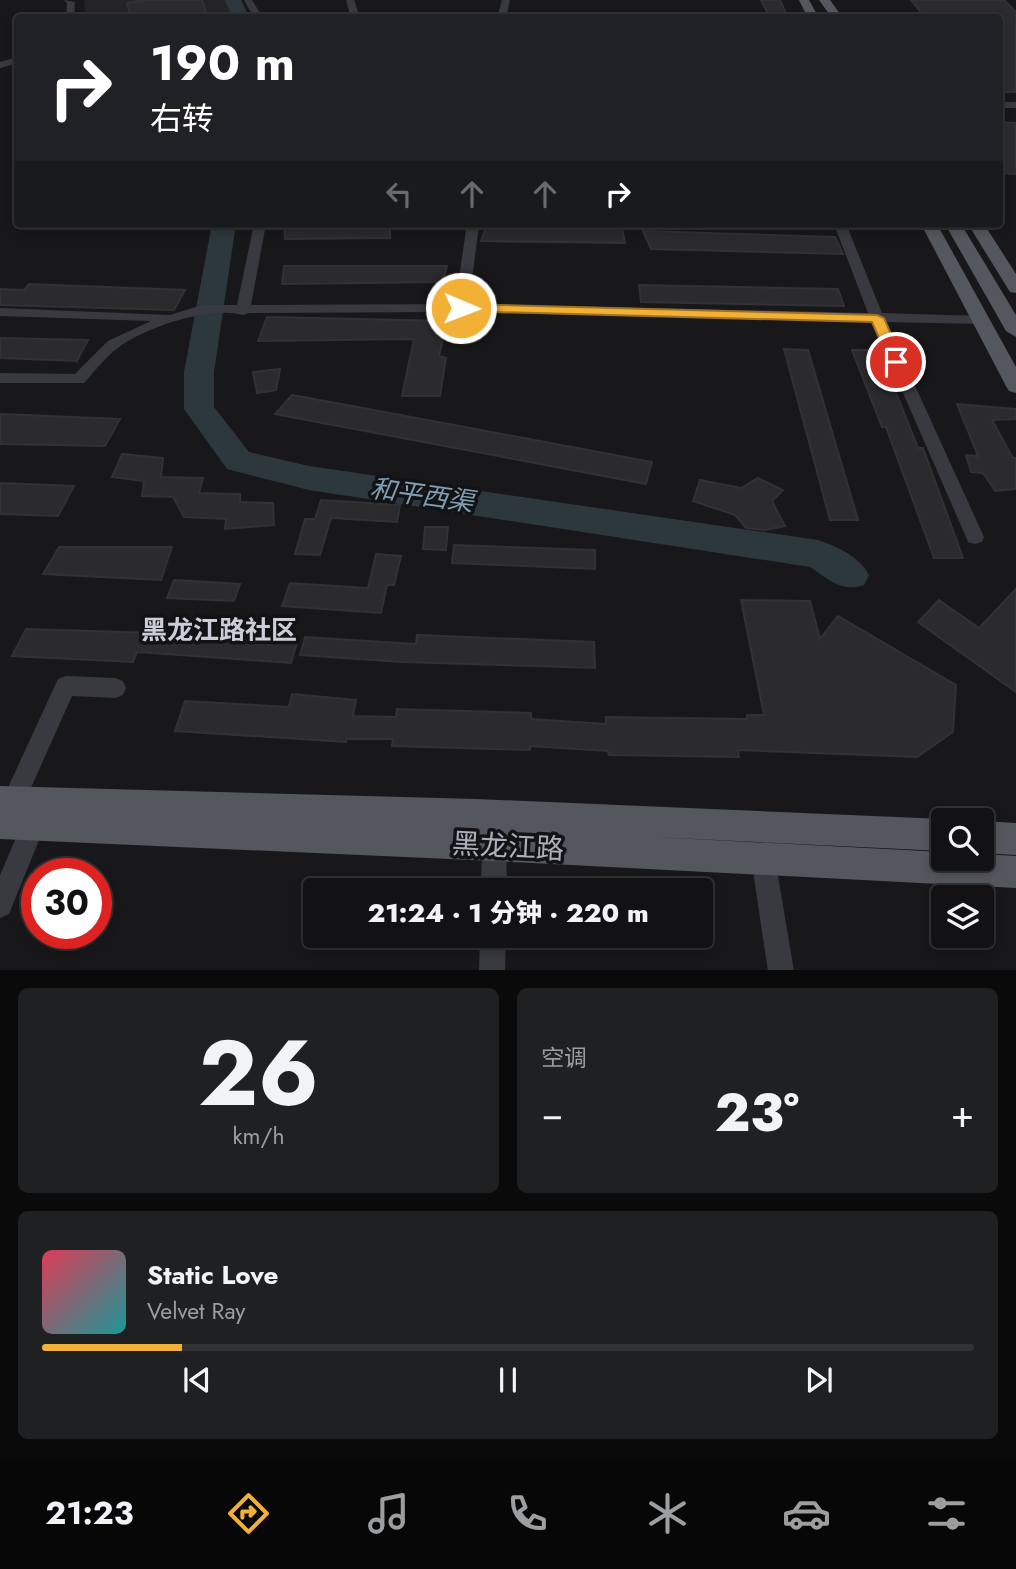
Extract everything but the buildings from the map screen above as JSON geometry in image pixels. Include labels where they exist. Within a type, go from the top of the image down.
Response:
[{"type":"main road","points":[[824,0],[836,14]]},
{"type":"main road","points":[[931,228],[1016,386]]},
{"type":"main road","points":[[955,228],[1016,331]]},
{"type":"main road","points":[[978,228],[1016,288]]},
{"type":"main road","name":"黑龙江路","points":[[4,809],[38,814],[494,845],[1016,872]]},
{"type":"main road","name":"黑龙江路","points":[[38,814],[477,814],[931,834]]},
{"type":"main road","points":[[994,838],[1016,839]]},
{"type":"street","points":[[242,311],[259,228]]},
{"type":"street","points":[[461,308],[472,228]]},
{"type":"street","points":[[842,228],[877,318],[975,537]]},
{"type":"street","points":[[0,378],[79,379],[113,344],[147,327],[202,309],[242,311],[461,308],[981,320]]},
{"type":"street","points":[[0,313],[175,317]]},
{"type":"street","points":[[4,809],[66,686],[115,688]]},
{"type":"street","points":[[0,905],[38,814]]},
{"type":"street","points":[[494,845],[494,878]]},
{"type":"street","points":[[763,858],[781,970]]},
{"type":"street","points":[[492,970],[493,948]]},
{"type":"shaded area","points":[[84,0],[228,0],[235,14],[86,14]]},
{"type":"waterway","name":"和平西渠","points":[[233,0],[240,14]]},
{"type":"waterway","name":"和平西渠","points":[[223,228],[199,372],[199,409],[238,461],[309,478],[818,554],[851,575]]},
{"type":"district","name":"黑龙江路社区","points":[[219,630]]},
{"type":"route","points":[[461,308],[877,318],[896,362]]}]
